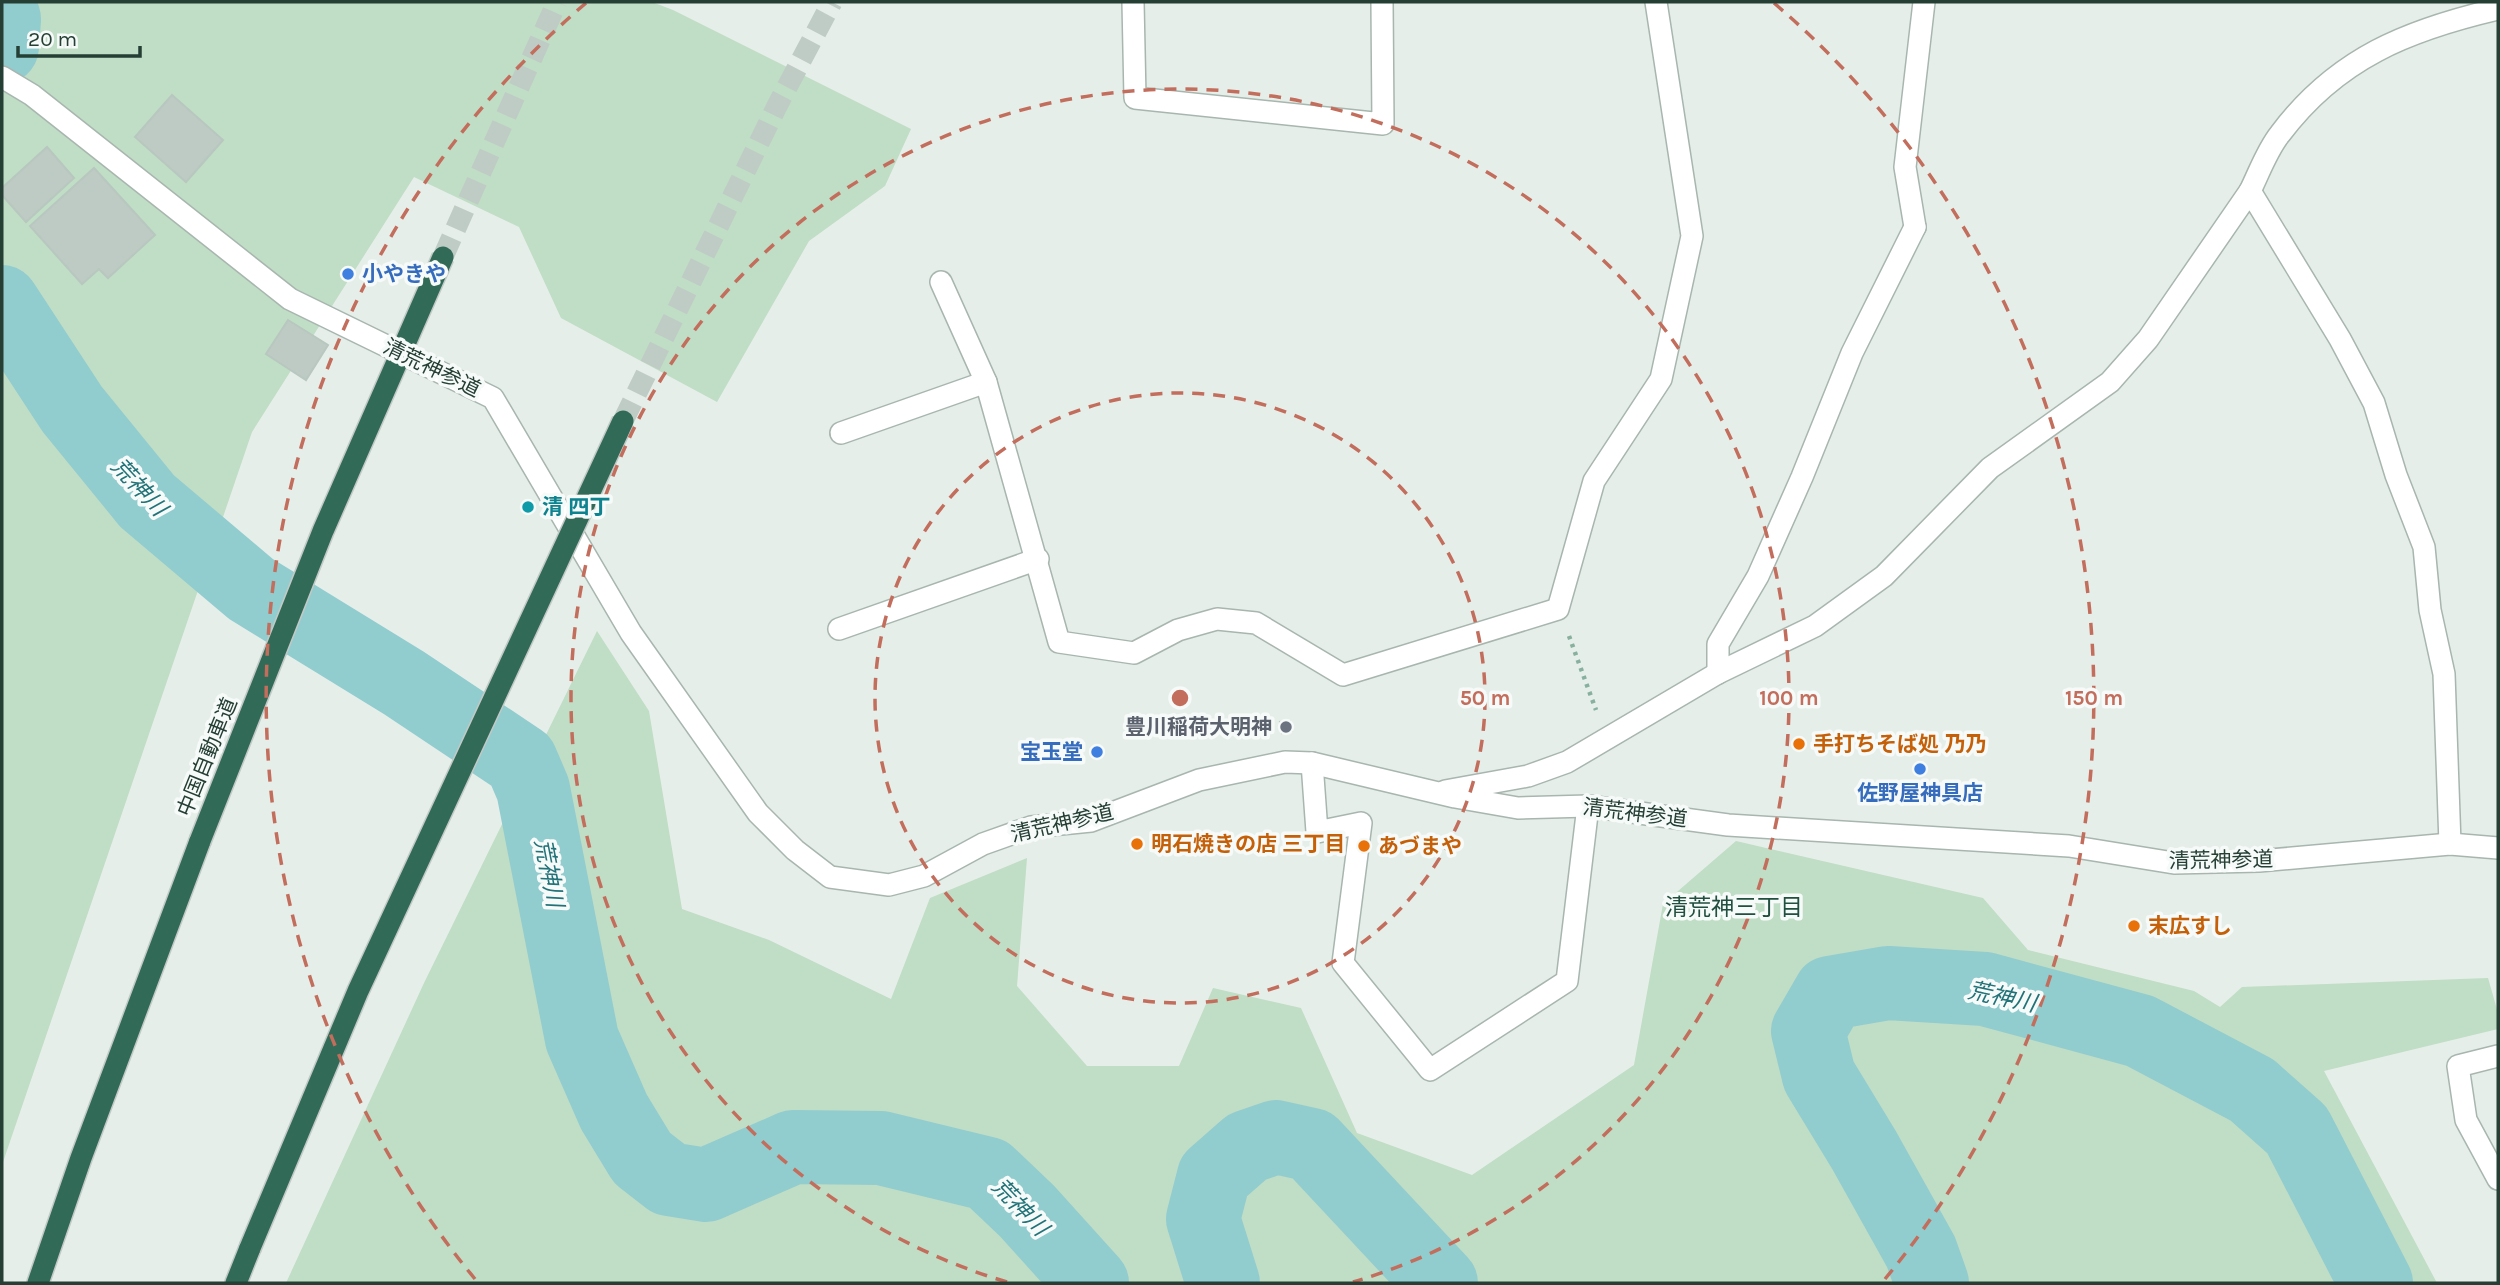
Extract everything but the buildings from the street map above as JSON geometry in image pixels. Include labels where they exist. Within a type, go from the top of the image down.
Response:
[{"type":"highway","name":"中国自動車道","points":[[38,1283],[81,1158],[200,841],[323,531],[443,257]]},
{"type":"highway","points":[[236,1283],[363,979],[623,421]]},
{"type":"street","points":[[1133,2],[1135,99],[1383,124],[1382,2]]},
{"type":"street","points":[[941,282],[986,382],[1038,559],[1059,642],[1134,653],[1178,630],[1217,618],[1256,623],[1343,675],[1558,609],[1594,481],[1661,379],[1692,236],[1656,2]]},
{"type":"street","points":[[1717,673],[1718,643],[1758,576],[1852,353],[1915,227],[1905,167],[1924,2]]},
{"type":"street","points":[[1438,793],[1463,786],[1528,776],[1567,762],[1717,673],[1815,626],[1884,576],[1990,468],[2110,382],[2148,339],[2250,191],[2278,136],[2316,92],[2352,63],[2401,38],[2498,9]]},
{"type":"street","name":"清荒神参道","points":[[7,80],[33,95],[290,299],[493,398],[632,633],[758,813],[795,850],[830,877],[889,885],[924,876],[983,844],[1031,827],[1091,821],[1211,778],[1285,762],[1312,763],[1438,793],[1517,808],[1588,806],[1728,825],[2069,846],[2174,863],[2259,861],[2450,844],[2498,848]]},
{"type":"street","points":[[2250,191],[2340,339],[2374,403],[2396,475],[2424,547],[2430,610],[2444,674],[2450,844]]},
{"type":"street","points":[[841,433],[986,382]]},
{"type":"street","points":[[839,629],[1038,559]]},
{"type":"street","points":[[1312,763],[1317,832],[1361,823],[1343,963],[1430,1070],[1567,981],[1588,806]]},
{"type":"street","points":[[2498,1056],[2458,1066],[2466,1120],[2498,1179]]},
{"type":"path","points":[[1558,609],[1608,740]]},
{"type":"green space","points":[[2,2],[652,2],[911,129],[885,186],[809,241],[717,402],[561,318],[519,227],[414,177],[252,432],[2,1165]]},
{"type":"green space","points":[[597,631],[649,711],[682,909],[769,940],[891,999],[930,898],[1027,858],[1017,986],[1087,1066],[1179,1066],[1213,988],[1301,1008],[1357,1133],[1472,1175],[1634,1065],[1663,904],[1736,841],[1983,898],[2028,950],[2194,991],[2220,1007],[2242,987],[2488,978],[2498,1013],[2498,1029],[2324,1071],[2437,1283],[286,1283],[424,983]]},
{"type":"waterway","name":"荒神川","points":[[2,13],[2,47]]},
{"type":"waterway","name":"荒神川","points":[[2,302],[72,409],[147,501],[251,589],[404,683],[521,761],[533,789],[582,1039],[614,1112],[642,1158],[669,1179],[706,1185],[793,1147],[881,1148],[988,1174],[1027,1211],[1092,1283]]},
{"type":"waterway","name":"荒神川","points":[[1932,1283],[1921,1252],[1819,1076],[1808,1031],[1830,993],[1888,983],[1985,989],[2140,1031],[2252,1090],[2297,1130],[2376,1283]]},
{"type":"waterway","name":"荒神川","points":[[1223,1283],[1203,1219],[1214,1176],[1247,1147],[1276,1137],[1312,1145],[1441,1283]]},
{"type":"tunnel","points":[[443,257],[557,2]]},
{"type":"tunnel","points":[[623,421],[777,106],[832,2]]},
{"type":"place","name":"小やきや","points":[[348,274]]},
{"type":"place","name":"清 四丁","points":[[528,507]]},
{"type":"place","name":"豊川稲荷大明神","points":[[1286,727]]},
{"type":"place","name":"手打ちそば処 乃乃","points":[[1799,744]]},
{"type":"place","name":"宝玉堂","points":[[1097,752]]},
{"type":"place","name":"佐野屋神具店","points":[[1920,769]]},
{"type":"place","name":"明石焼きの店 三丁目","points":[[1137,844]]},
{"type":"place","name":"あづまや","points":[[1364,846]]},
{"type":"place","name":"末広すし","points":[[2134,926]]},
{"type":"district","name":"清荒神三丁目","points":[[1734,907]]}]
